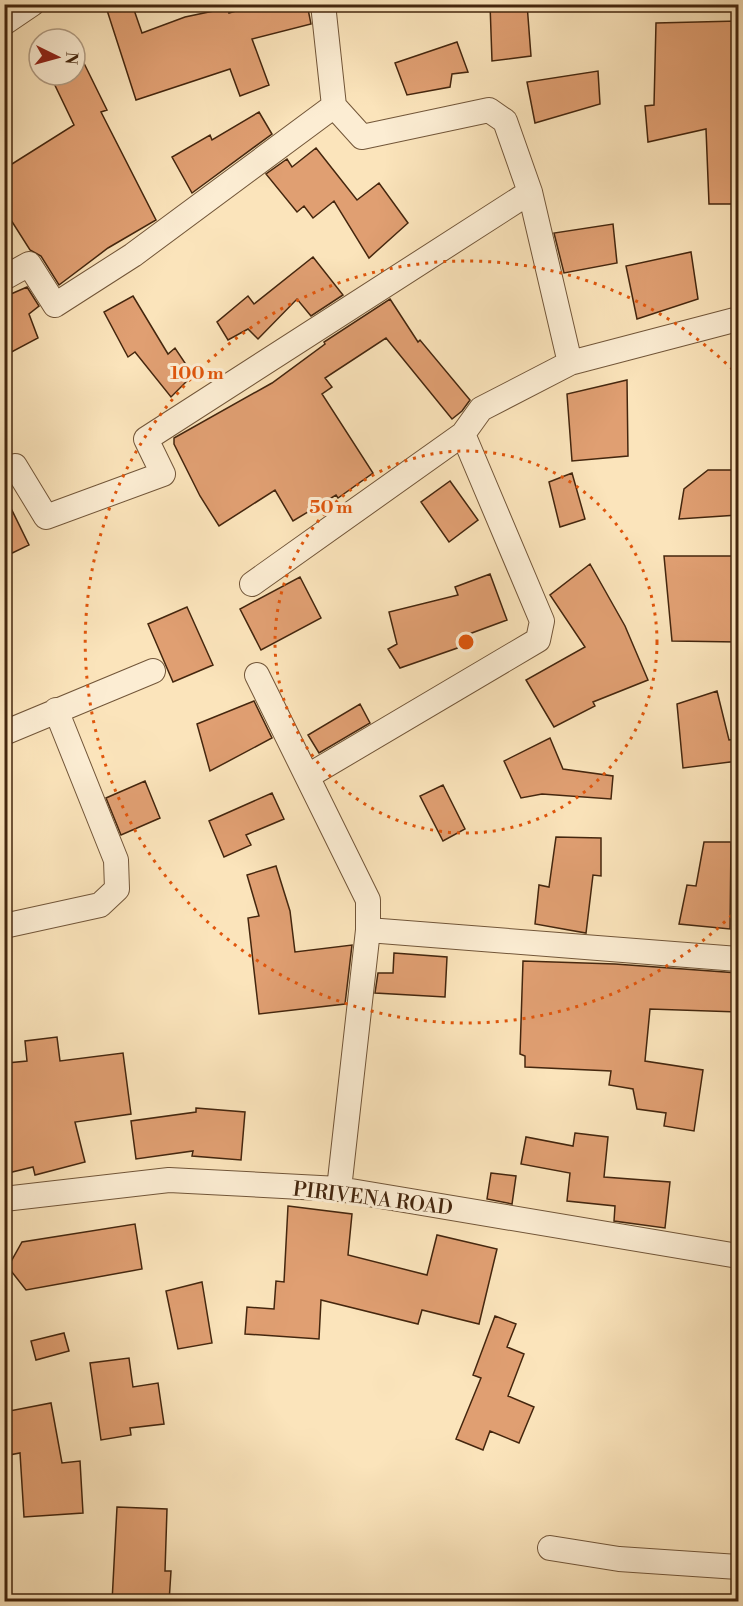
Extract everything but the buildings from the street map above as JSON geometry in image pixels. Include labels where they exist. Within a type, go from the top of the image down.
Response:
[{"type":"street","points":[[4,22],[32,4]]},
{"type":"street","points":[[323,4],[334,106],[362,137],[489,110],[505,121],[531,192],[570,363]]},
{"type":"street","points":[[4,278],[29,264],[55,305],[133,255],[334,106]]},
{"type":"street","points":[[15,466],[46,517],[163,474],[146,439],[531,192]]},
{"type":"street","points":[[252,584],[463,434],[481,409],[570,363],[738,319]]},
{"type":"street","points":[[308,776],[538,640],[542,621],[463,434]]},
{"type":"street","points":[[4,733],[153,671]]},
{"type":"street","points":[[257,675],[368,900],[368,930],[339,1189]]},
{"type":"street","points":[[4,926],[100,905],[117,889],[116,860],[56,710]]},
{"type":"street","points":[[368,930],[738,959]]},
{"type":"street","name":"PIRIVENA ROAD","points":[[4,1199],[169,1180],[339,1189],[738,1256]]},
{"type":"street","points":[[550,1548],[619,1559],[738,1567]]}]
